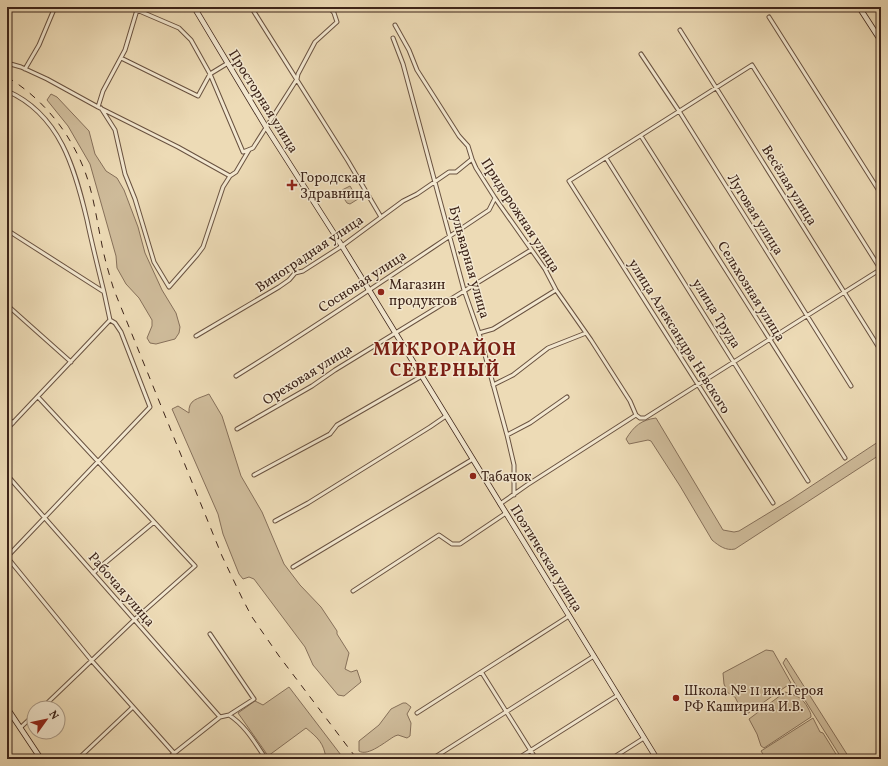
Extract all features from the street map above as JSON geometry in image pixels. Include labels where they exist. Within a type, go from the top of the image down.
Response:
[{"type":"street","points":[[25,69],[39,45],[55,7]]},
{"type":"street","points":[[130,7],[179,28],[191,40],[210,74],[243,152],[253,148],[297,79],[298,74],[315,42],[337,22],[334,13],[329,7]]},
{"type":"street","name":"Просторная улица","points":[[194,7],[266,127],[342,246]]},
{"type":"street","points":[[251,7],[283,60],[297,79],[348,160],[381,218]]},
{"type":"street","points":[[859,7],[881,41]]},
{"type":"street","points":[[136,10],[121,58],[103,91],[100,107],[115,130],[126,174],[154,262],[169,287],[198,255],[203,247],[223,188],[230,176],[236,172],[250,149]]},
{"type":"street","points":[[769,17],[881,194]]},
{"type":"street","name":"Придорожная улица","points":[[395,25],[409,50],[417,70],[468,146],[472,159],[495,198],[545,269],[556,290],[586,332],[630,401],[636,415]]},
{"type":"street","name":"Весёлая улица","points":[[680,30],[881,351]]},
{"type":"street","name":"Бульварная улица","points":[[394,38],[403,64],[436,181],[464,290],[479,333],[507,435],[514,465],[514,495]]},
{"type":"street","name":"Луговая улица","points":[[641,54],[679,111],[851,386]]},
{"type":"street","points":[[121,58],[198,96],[210,74],[228,63]]},
{"type":"street","points":[[7,63],[47,79],[178,147],[230,176]]},
{"type":"street","points":[[500,504],[636,415],[640,418],[645,418],[881,269],[752,65],[606,158]]},
{"type":"street","points":[[7,91],[21,97],[35,108],[51,126],[67,153],[79,188],[110,320],[115,323],[121,332],[150,407],[7,558],[92,661],[174,753]]},
{"type":"street","name":"Сельхозная улица","points":[[641,136],[845,458]]},
{"type":"street","name":"улица Александра Невского","points":[[606,158],[569,181],[773,503]]},
{"type":"street","name":"улица Труда","points":[[606,158],[808,481]]},
{"type":"street","name":"Виноградная улица","points":[[196,336],[279,287],[289,280],[294,273],[303,271],[342,246],[403,201],[417,194],[449,172],[456,172],[472,159]]},
{"type":"street","name":"Сосновая улица","points":[[236,376],[292,342],[309,329],[370,291],[490,210],[495,198]]},
{"type":"street","points":[[7,230],[104,292]]},
{"type":"street","name":"Поэтическая улица","points":[[342,246],[657,759]]},
{"type":"street","name":"Ореховая улица","points":[[237,429],[312,386],[335,370],[531,250]]},
{"type":"street","points":[[479,333],[493,329],[556,290]]},
{"type":"street","points":[[7,305],[71,362]]},
{"type":"street","points":[[7,429],[110,320]]},
{"type":"street","points":[[493,385],[513,375],[548,348],[586,332]]},
{"type":"street","points":[[254,475],[330,434],[337,425],[422,376]]},
{"type":"street","points":[[38,396],[195,566],[134,620],[51,700]]},
{"type":"street","points":[[507,435],[530,423],[567,397]]},
{"type":"street","points":[[275,521],[308,503],[446,416]]},
{"type":"street","points":[[7,418],[13,423]]},
{"type":"street","points":[[293,567],[473,459]]},
{"type":"street","name":"Рабочая улица","points":[[7,475],[220,717]]},
{"type":"street","points":[[353,591],[439,535],[452,544],[460,544],[506,513]]},
{"type":"street","points":[[93,573],[154,522]]},
{"type":"street","points":[[417,713],[482,673],[569,616]]},
{"type":"street","points":[[167,759],[220,717],[230,715],[254,699],[210,634]]},
{"type":"street","points":[[435,757],[594,656]]},
{"type":"street","points":[[482,673],[536,759]]},
{"type":"street","points":[[518,759],[618,695]]},
{"type":"street","points":[[78,759],[133,707]]},
{"type":"street","points":[[7,708],[41,759]]},
{"type":"street","points":[[230,715],[239,721],[266,759]]},
{"type":"street","points":[[20,728],[26,723]]},
{"type":"street","points":[[611,759],[644,738]]},
{"type":"shaded area","points":[[51,94],[57,97],[89,131],[95,154],[106,171],[117,178],[124,190],[138,227],[145,253],[162,290],[176,313],[180,327],[179,333],[175,339],[156,344],[150,343],[147,338],[152,326],[152,320],[139,298],[126,284],[117,268],[116,256],[90,164],[68,126],[47,100]]},
{"type":"shaded area","points":[[350,186],[358,199],[350,204],[347,203],[341,194],[342,190]]},
{"type":"shaded area","points":[[209,394],[222,416],[241,476],[262,512],[284,564],[300,585],[321,607],[337,631],[337,634],[349,653],[345,669],[351,672],[357,670],[361,682],[344,696],[338,695],[313,665],[305,647],[254,579],[249,577],[243,579],[239,574],[223,534],[218,514],[172,409],[178,406],[189,413],[190,405],[194,400]]},
{"type":"shaded area","points":[[656,418],[723,530],[734,532],[739,531],[790,500],[881,440],[881,454],[735,549],[726,549],[712,540],[651,441],[648,440],[629,444],[626,439],[638,424],[646,420]]},
{"type":"shaded area","points":[[766,650],[773,651],[791,683],[747,714],[740,707],[735,697],[728,693],[724,684],[723,673]]},
{"type":"shaded area","points":[[786,658],[850,759],[842,759],[783,663]]},
{"type":"shaded area","points":[[289,687],[344,759],[326,759],[324,749],[320,741],[306,728],[268,756],[238,713],[255,701],[263,705]]},
{"type":"shaded area","points":[[785,692],[801,699],[811,713],[811,717],[764,748],[761,746],[757,734],[749,719]]},
{"type":"shaded area","points":[[406,703],[411,707],[407,714],[411,723],[410,736],[407,738],[398,735],[372,750],[367,752],[359,751],[359,741],[379,725],[391,709]]},
{"type":"shaded area","points":[[813,718],[820,732],[823,733],[839,759],[766,759],[761,751]]},
{"type":"railway","points":[[7,77],[20,85],[43,105],[62,129],[78,155],[90,186],[108,272],[114,290],[222,556],[243,600],[252,617],[279,656],[357,759]]},
{"type":"place","name":"Городская Здравница","points":[[292,185]]},
{"type":"place","name":"Магазин продуктов","points":[[381,292]]},
{"type":"place","name":"Табачок","points":[[473,476]]},
{"type":"place","name":"Школа № 11 им. Героя РФ Каширина И.В.","points":[[676,698]]},
{"type":"district","name":"МИКРОРАЙОН СЕВЕРНЫЙ","points":[[445,359]]}]
